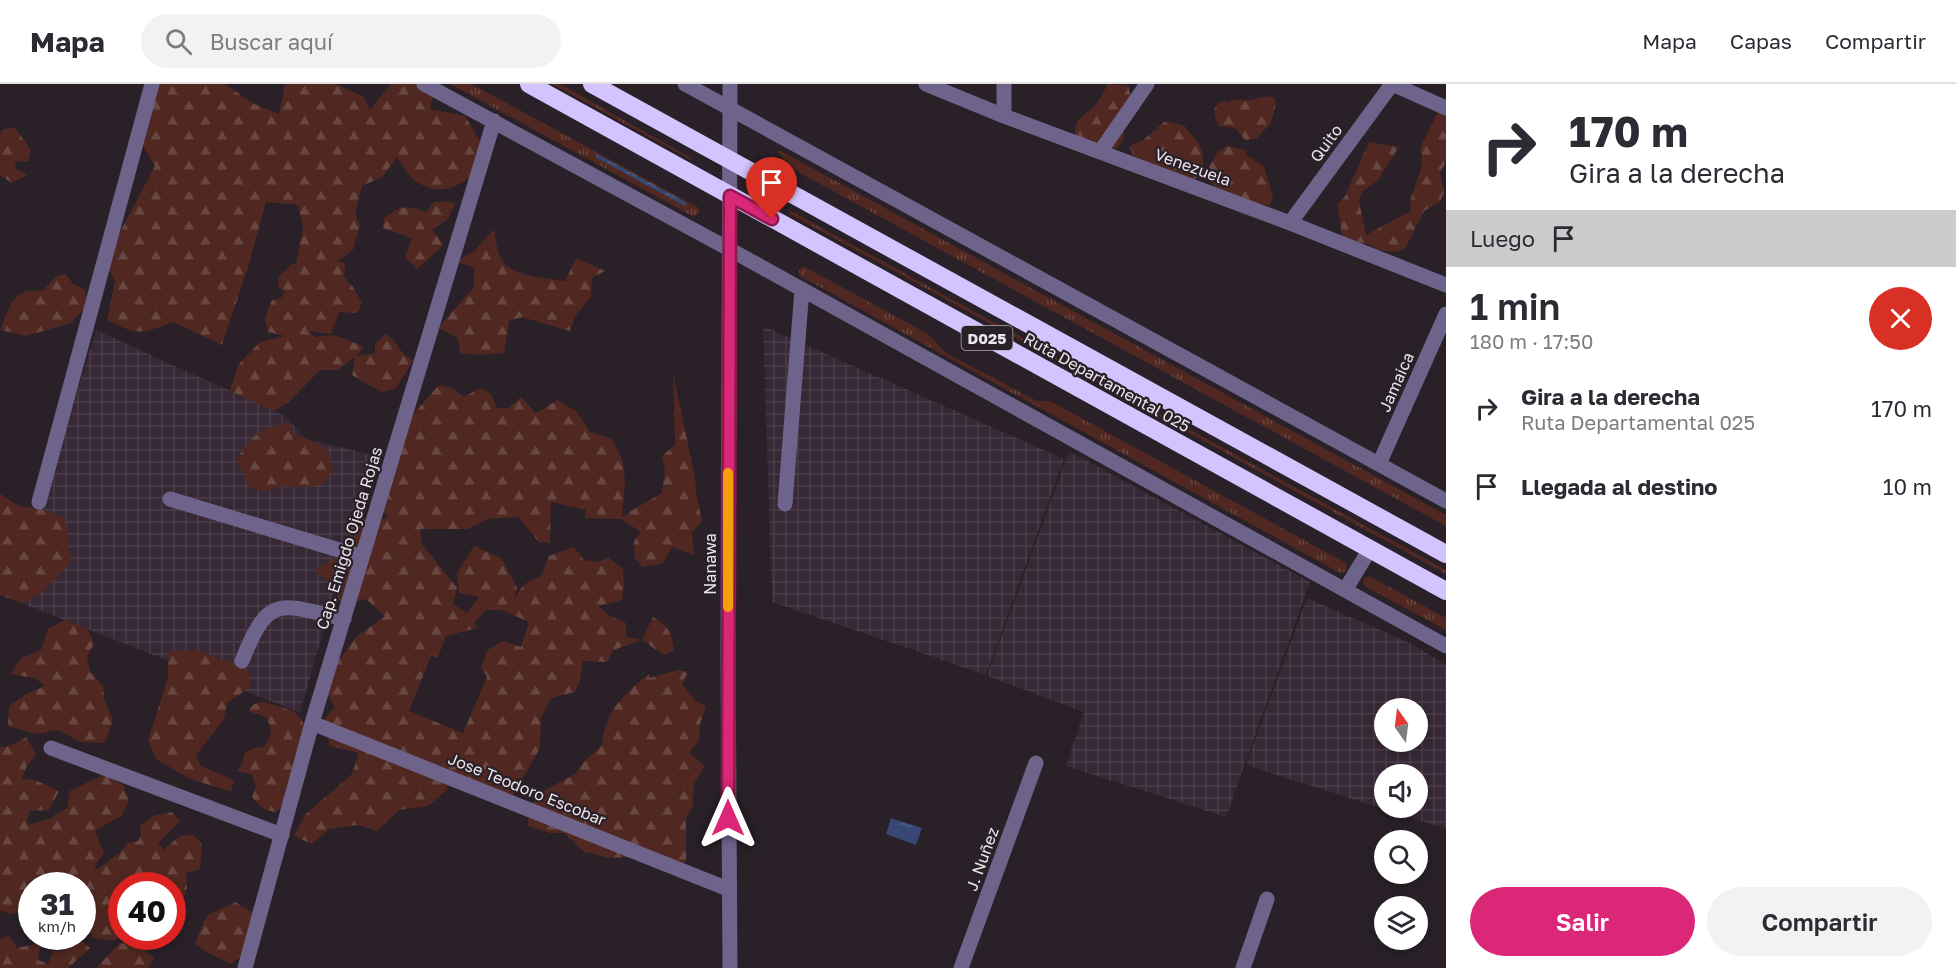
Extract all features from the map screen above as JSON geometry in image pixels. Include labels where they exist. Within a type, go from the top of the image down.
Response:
[{"type":"highway","name":"Ruta Departamental 025","points":[[530,84],[1446,591]]},
{"type":"highway","name":"Ruta Departamental 025","points":[[592,84],[1446,554]]},
{"type":"street","points":[[39,502],[152,84]]},
{"type":"street","points":[[424,84],[802,289],[1446,646]]},
{"type":"street","points":[[685,84],[1446,501]]},
{"type":"street","name":"Nanawa","points":[[730,84],[728,889],[730,968]]},
{"type":"street","name":"Venezuela","points":[[926,84],[1446,285]]},
{"type":"street","points":[[1004,84],[1004,116]]},
{"type":"street","points":[[1100,152],[1147,84]]},
{"type":"street","points":[[1392,84],[1446,108]]},
{"type":"street","name":"Quito","points":[[1290,223],[1392,84]]},
{"type":"street","name":"Cap. Emigdo Ojeda Rojas","points":[[245,968],[312,723],[494,121]]},
{"type":"street","points":[[785,504],[802,289]]},
{"type":"street","name":"Jamaica","points":[[1379,464],[1446,314]]},
{"type":"street","points":[[170,499],[362,557]]},
{"type":"street","points":[[1345,590],[1370,549]]},
{"type":"street","points":[[242,661],[253,633],[264,616],[277,609],[291,606],[344,620]]},
{"type":"street","name":"Jose Teodoro Escobar","points":[[312,723],[728,889]]},
{"type":"street","points":[[51,748],[282,835]]},
{"type":"street","name":"J. Nuñez","points":[[961,968],[1036,763]]},
{"type":"street","points":[[1243,968],[1267,899]]},
{"type":"shaded area","points":[[763,326],[1064,459],[986,675],[772,602]]},
{"type":"shaded area","points":[[96,330],[285,416],[306,439],[373,455],[300,713],[14,600]]},
{"type":"shaded area","points":[[1069,451],[1310,582],[1226,817],[1066,766],[1084,712],[987,676]]},
{"type":"shaded area","points":[[1307,598],[1410,643],[1446,665],[1446,829],[1412,818],[1428,818],[1428,764],[1374,764],[1374,806],[1246,765]]},
{"type":"green space","points":[[148,84],[225,84],[254,104],[279,114],[285,84],[335,84],[363,96],[370,110],[391,84],[440,84],[433,96],[430,109],[465,116],[485,150],[481,161],[475,170],[459,184],[439,189],[428,187],[414,180],[397,157],[382,177],[362,186],[355,214],[360,225],[353,250],[337,262],[345,262],[344,277],[362,303],[357,313],[339,312],[331,334],[309,331],[314,337],[334,335],[363,346],[357,356],[375,353],[375,344],[386,334],[413,361],[395,389],[381,392],[352,375],[355,357],[338,370],[320,370],[290,401],[274,411],[230,391],[238,365],[260,342],[285,336],[268,332],[265,318],[272,300],[281,298],[285,292],[278,287],[279,276],[292,264],[296,264],[303,227],[298,205],[266,202],[249,264],[222,345],[173,322],[146,331],[133,331],[107,320],[115,281],[109,269],[119,234],[155,166],[143,146]]},
{"type":"green space","points":[[450,84],[472,84],[699,208],[699,213],[694,217]]},
{"type":"green space","points":[[552,84],[560,84],[693,159],[691,160]]},
{"type":"green space","points":[[1108,84],[1128,86],[1135,111],[1125,124],[1123,140],[1117,148],[1107,150],[1075,135],[1075,129],[1078,120],[1095,105]]},
{"type":"green space","points":[[1269,96],[1274,98],[1276,104],[1271,123],[1256,139],[1245,140],[1237,130],[1219,126],[1216,121],[1214,110],[1218,103]]},
{"type":"green space","points":[[1446,106],[1446,162],[1440,173],[1444,192],[1440,202],[1424,211],[1406,247],[1398,252],[1377,250],[1370,244],[1351,241],[1342,235],[1337,204],[1344,198],[1369,142],[1399,147],[1378,180],[1362,192],[1359,201],[1366,235],[1411,211],[1410,201],[1422,166],[1421,146],[1440,108]]},
{"type":"green space","points":[[1164,122],[1185,126],[1200,146],[1203,156],[1202,167],[1193,180],[1135,158],[1130,148]]},
{"type":"green space","points":[[15,128],[31,150],[28,161],[15,162],[16,169],[27,175],[12,183],[0,175],[0,135],[3,129]]},
{"type":"green space","points":[[1227,146],[1246,150],[1246,155],[1264,166],[1273,197],[1270,206],[1221,194],[1208,179],[1208,169],[1218,152]]},
{"type":"green space","points":[[779,150],[1446,515],[1446,526],[791,168],[778,152]]},
{"type":"green space","points":[[434,202],[455,203],[448,219],[432,230],[444,245],[417,269],[405,257],[412,238],[383,228],[384,218],[404,208],[426,212]]},
{"type":"green space","points":[[791,211],[1446,570],[1446,574],[790,214]]},
{"type":"green space","points":[[494,229],[501,257],[506,265],[518,272],[565,281],[576,258],[605,271],[592,278],[591,297],[575,316],[570,331],[522,317],[509,321],[504,353],[479,355],[460,353],[458,338],[438,328],[474,287],[474,267],[456,262],[474,251]]},
{"type":"green space","points":[[803,266],[928,334],[946,353],[1037,401],[1050,401],[1346,563],[1345,572],[1340,573],[800,276],[799,271]]},
{"type":"green space","points":[[66,274],[72,283],[84,289],[89,303],[71,323],[26,336],[1,330],[4,319],[17,297],[27,291],[42,291],[57,276]]},
{"type":"green space","points":[[673,373],[702,521],[692,533],[694,555],[672,547],[663,563],[643,567],[635,559],[634,541],[641,532],[621,519],[585,518],[586,510],[551,502],[550,543],[539,542],[518,517],[488,519],[467,529],[420,529],[422,544],[457,588],[453,604],[467,613],[479,597],[459,593],[457,573],[474,546],[501,558],[517,587],[514,602],[524,585],[541,576],[549,556],[574,547],[584,560],[598,562],[608,557],[623,569],[622,600],[598,606],[610,616],[626,623],[626,637],[642,640],[613,650],[607,662],[583,661],[580,680],[575,692],[551,698],[541,718],[540,748],[514,794],[496,803],[465,788],[447,767],[447,790],[428,806],[399,810],[377,831],[357,825],[329,829],[312,844],[294,836],[305,815],[352,774],[359,753],[330,746],[323,721],[335,707],[323,687],[338,661],[356,637],[385,616],[366,599],[342,604],[328,579],[313,571],[350,549],[343,544],[355,519],[387,518],[376,493],[402,427],[439,385],[452,388],[464,397],[480,388],[491,394],[497,408],[509,408],[521,397],[536,413],[558,400],[577,412],[590,432],[612,439],[623,462],[625,482],[622,518],[662,493],[665,470],[662,456],[675,445]],"holes":[[[486,610],[502,610],[529,622],[521,647],[503,641],[487,651],[481,667],[487,677],[463,733],[409,711],[431,656],[438,657],[446,636],[477,628],[475,622]]]},
{"type":"green space","points":[[289,422],[292,433],[320,444],[324,448],[331,460],[333,470],[322,485],[282,486],[268,492],[251,488],[236,461],[246,445],[257,434],[270,427]]},
{"type":"green space","points":[[0,494],[19,506],[41,509],[65,518],[71,562],[43,592],[22,603],[0,595]]},
{"type":"green space","points":[[1369,576],[1446,618],[1446,630],[1364,586],[1363,581]]},
{"type":"green space","points":[[653,617],[666,627],[672,638],[674,650],[664,655],[642,640]]},
{"type":"green space","points":[[65,620],[88,629],[94,644],[87,657],[90,672],[103,686],[104,699],[113,721],[104,743],[81,742],[58,730],[36,734],[8,726],[9,706],[28,693],[45,686],[35,678],[11,674],[21,658],[41,650],[48,629]]},
{"type":"green space","points":[[198,650],[240,666],[249,672],[249,688],[227,703],[224,719],[196,755],[201,766],[234,780],[231,792],[188,778],[156,759],[148,740],[168,678],[168,651]]},
{"type":"green space","points":[[678,670],[688,672],[682,684],[696,701],[706,706],[700,724],[699,740],[689,753],[705,766],[694,784],[693,805],[686,819],[686,862],[667,867],[639,847],[628,857],[607,858],[583,851],[564,833],[550,833],[528,826],[529,809],[538,794],[575,774],[602,745],[607,722],[624,696],[649,674],[649,678]]},
{"type":"green space","points":[[265,702],[293,711],[301,719],[307,732],[291,802],[276,812],[262,808],[252,797],[256,786],[252,774],[236,771],[241,766],[245,752],[257,747],[263,748],[270,737],[270,726],[266,717],[248,711],[254,704]]},
{"type":"green space","points":[[26,737],[36,754],[27,766],[22,779],[35,780],[59,791],[49,810],[29,811],[27,825],[49,819],[67,808],[70,791],[107,775],[123,785],[129,800],[122,815],[95,831],[104,853],[96,864],[95,871],[119,853],[128,843],[138,841],[141,836],[140,826],[153,816],[172,812],[180,821],[158,843],[163,850],[180,836],[193,835],[202,844],[200,869],[186,873],[108,872],[108,940],[96,938],[96,872],[18,872],[18,912],[10,914],[0,910],[0,747],[17,743]]},
{"type":"green space","points":[[235,902],[257,915],[245,952],[231,964],[195,944],[208,915]]},
{"type":"green space","points":[[8,935],[18,950],[40,950],[38,960],[48,964],[53,951],[88,950],[68,968],[0,968],[0,940]]},
{"type":"green space","points":[[113,950],[145,950],[154,958],[148,968],[96,968]]},
{"type":"water","points":[[597,154],[687,203],[685,206],[595,157]]},
{"type":"water","points":[[891,818],[922,828],[916,845],[886,834]]},
{"type":"slow traffic","points":[[728,473],[728,607]]},
{"type":"route","points":[[728,818],[730,196],[772,219]]}]
